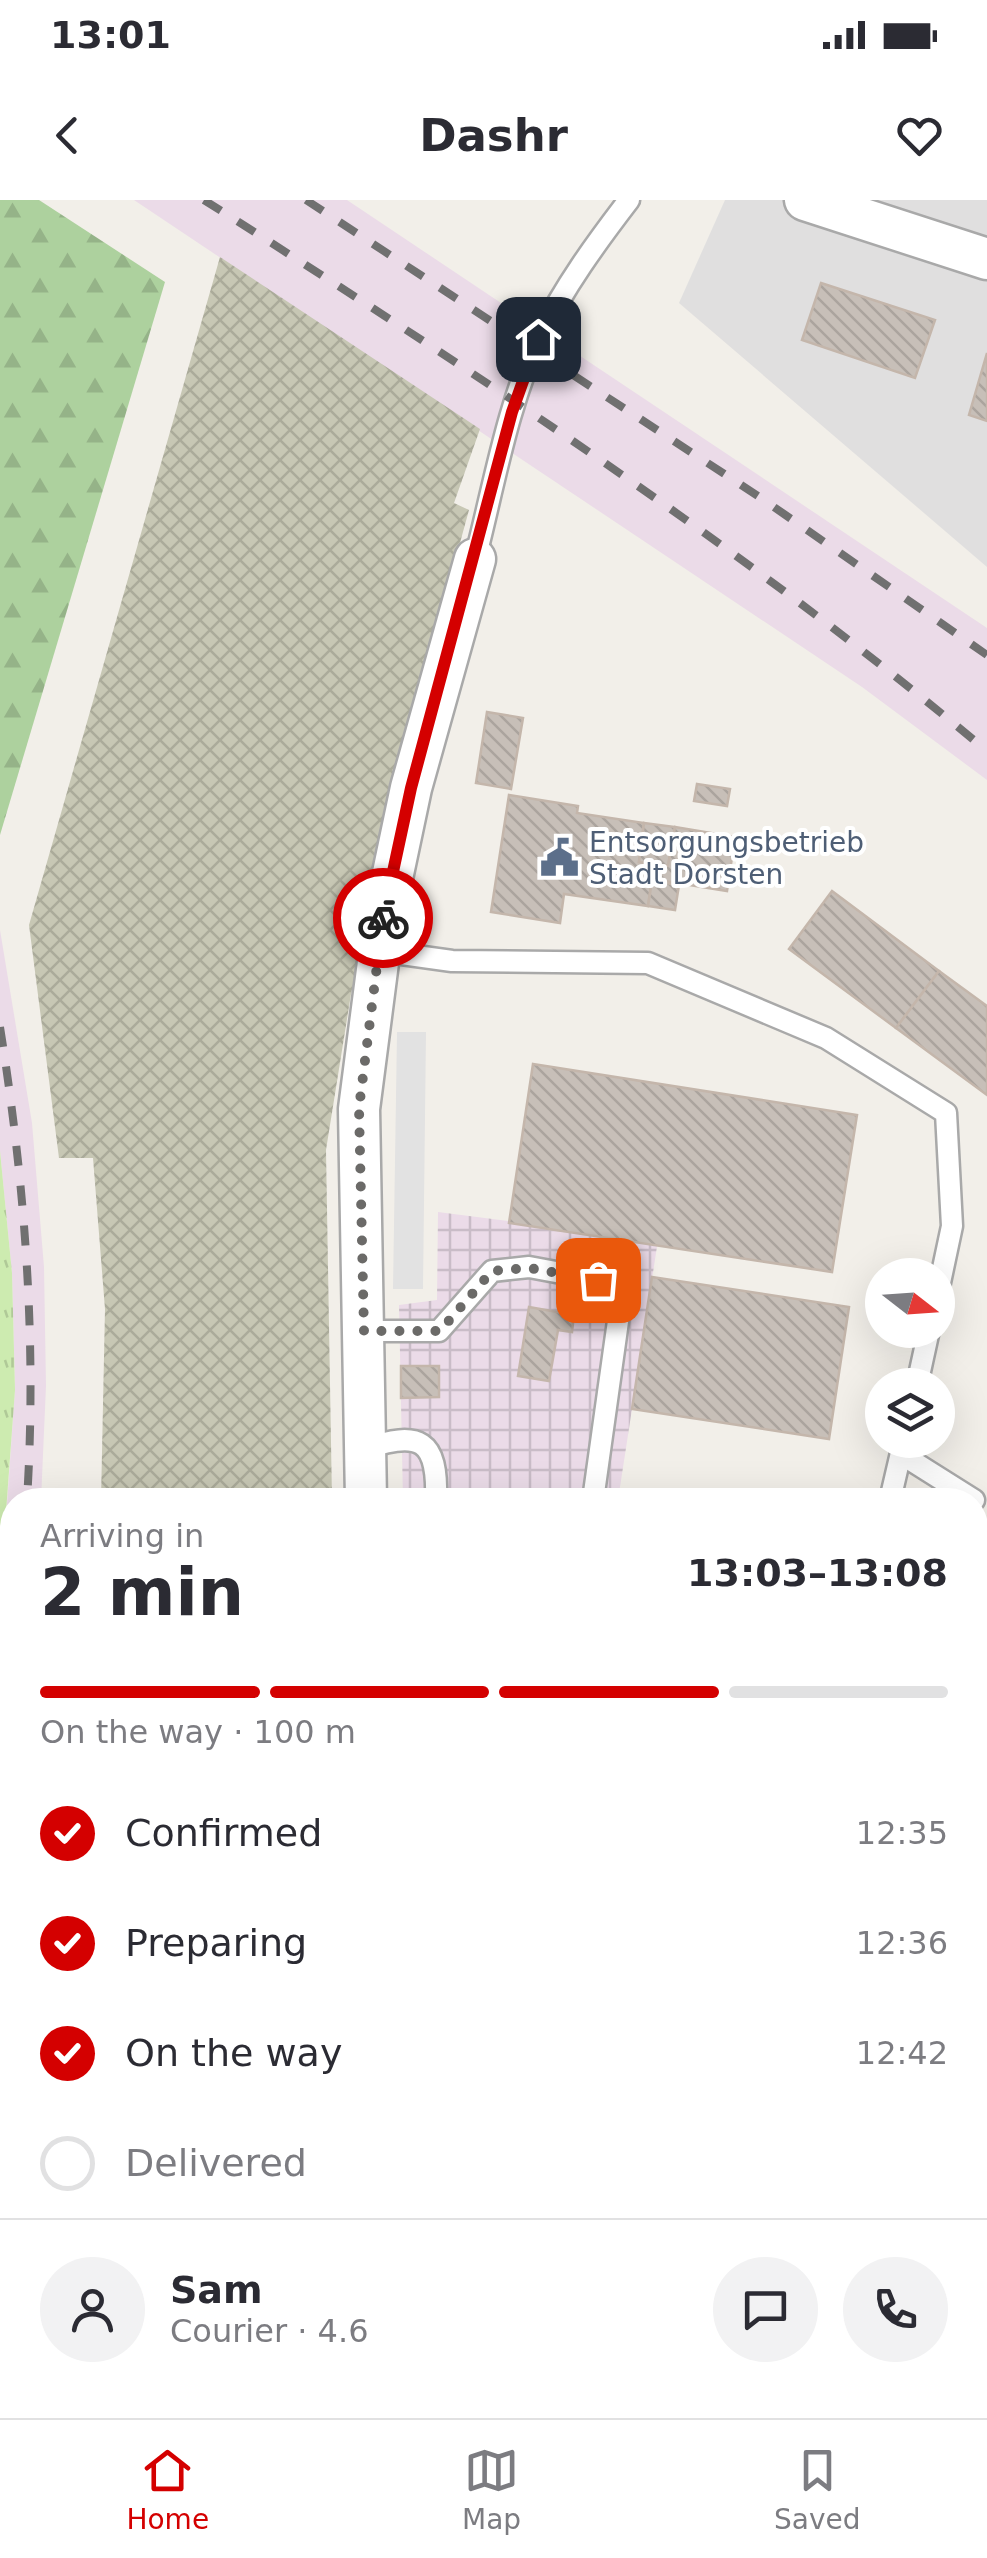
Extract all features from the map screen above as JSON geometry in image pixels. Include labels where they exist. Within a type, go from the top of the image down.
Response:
[{"type":"street","points":[[805,200],[987,260]]},
{"type":"street","points":[[366,1488],[359,1108],[380,950],[411,788],[475,559]]},
{"type":"lane","points":[[475,559],[512,412],[538,339],[571,278],[629,200]]},
{"type":"lane","points":[[380,950],[452,961],[648,963],[826,1038],[946,1113],[952,1226],[945,1258]]},
{"type":"lane","points":[[364,1331],[440,1331],[492,1271],[529,1268],[598,1280],[619,1314],[595,1488]]},
{"type":"lane","points":[[364,1448],[401,1436],[424,1444],[437,1464],[436,1488]]},
{"type":"lane","points":[[893,1488],[900,1458]]},
{"type":"lane","points":[[917,1458],[958,1488]]},
{"type":"shaded area","points":[[134,200],[347,200],[987,628],[987,780],[862,687]]},
{"type":"shaded area","points":[[725,200],[987,200],[987,567],[679,303]]},
{"type":"shaded area","points":[[220,257],[480,429],[454,503],[469,510],[415,707],[351,994],[326,1150],[332,1488],[101,1488],[105,1309],[93,1158],[59,1158],[29,925]]},
{"type":"shaded area","points":[[0,930],[32,1123],[44,1267],[46,1386],[42,1488],[8,1488],[15,1389],[12,1273],[0,1151]]},
{"type":"shaded area","points":[[397,1032],[426,1032],[423,1289],[393,1289]]},
{"type":"shaded area","points":[[438,1212],[658,1240],[620,1488],[403,1488],[399,1305],[437,1300]]},
{"type":"green space","points":[[0,200],[39,200],[165,282],[0,835]]},
{"type":"green space","points":[[0,1151],[12,1273],[15,1390],[8,1488],[0,1488]]},
{"type":"building","points":[[821,283],[935,320],[915,378],[802,340]]},
{"type":"building","points":[[987,353],[987,421],[969,415]]},
{"type":"building","points":[[487,712],[523,718],[511,789],[476,783]]},
{"type":"building","points":[[697,784],[730,789],[727,806],[694,801]]},
{"type":"building","points":[[509,795],[578,806],[577,813],[644,823],[639,862],[654,865],[648,906],[564,894],[560,923],[491,912]]},
{"type":"building","points":[[644,823],[675,827],[668,866],[639,862]]},
{"type":"building","points":[[675,827],[735,837],[727,891],[652,879],[654,865],[668,866]]},
{"type":"building","points":[[652,881],[679,885],[675,910],[648,906]]},
{"type":"building","points":[[832,891],[939,971],[896,1028],[789,949]]},
{"type":"building","points":[[939,971],[987,1006],[987,1095],[896,1028]]},
{"type":"building","points":[[533,1064],[857,1115],[832,1272],[509,1223]]},
{"type":"building","points":[[652,1277],[849,1307],[829,1439],[632,1409]]},
{"type":"building","points":[[529,1307],[574,1315],[572,1332],[558,1330],[549,1381],[518,1376]]},
{"type":"building","points":[[401,1366],[439,1366],[439,1397],[401,1398]]},
{"type":"railway","points":[[204,200],[505,395],[703,532],[894,675],[987,751]]},
{"type":"railway","points":[[306,200],[761,498],[987,655]]},
{"type":"railway","points":[[0,1027],[27,1263],[31,1381],[28,1488]]},
{"type":"way so far","points":[[383,918],[359,1108],[364,1331],[440,1331],[492,1271],[529,1268],[598,1280]]},
{"type":"place","name":"Entsorgungsbetrieb Stadt Dorsten","points":[[559,858]]},
{"type":"route","points":[[383,918],[411,788],[512,412],[538,339]]}]
